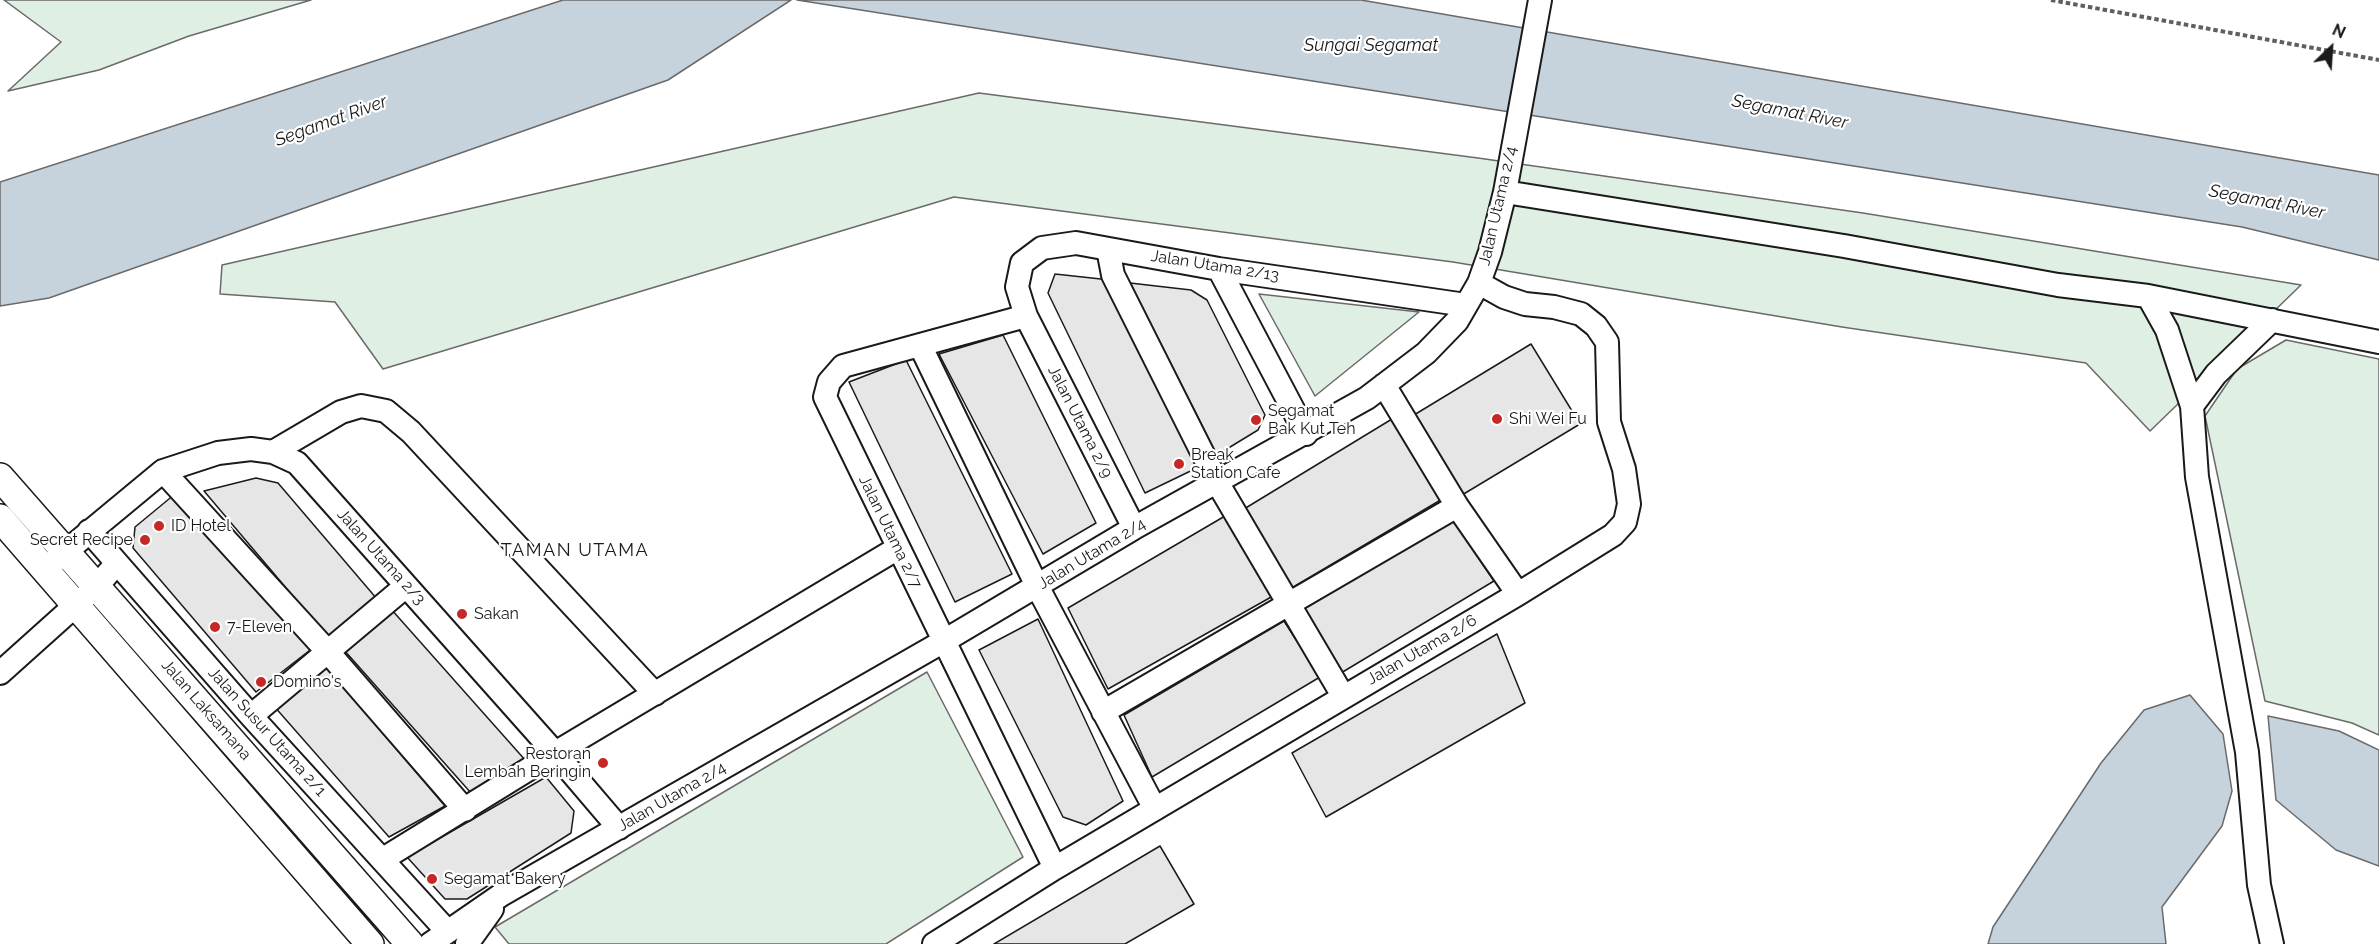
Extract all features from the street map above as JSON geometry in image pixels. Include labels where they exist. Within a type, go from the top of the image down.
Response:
[{"type":"main road","name":"Jalan Laksamana","points":[[0,477],[410,944]]},
{"type":"main road","name":"Jalan Laksamana","points":[[0,519],[370,944]]},
{"type":"street","name":"Jalan Utama 2/4","points":[[439,937],[501,895],[944,641],[1134,528],[1306,434],[1384,386],[1446,335],[1479,283],[1506,183],[1540,0]]},
{"type":"street","points":[[1506,183],[2058,285],[2148,296],[2379,342]]},
{"type":"street","name":"Jalan Utama 2/13","points":[[1026,316],[1017,287],[1022,263],[1042,248],[1076,243],[1219,269],[1466,305]]},
{"type":"street","points":[[1108,249],[1113,275],[1217,482],[1287,605],[1343,696]]},
{"type":"street","points":[[1219,269],[1306,434]]},
{"type":"street","name":"Jalan Utama 2/6","points":[[943,942],[1055,868],[1518,594],[1613,535],[1625,522],[1629,504],[1624,469],[1609,422],[1607,342],[1596,326],[1581,314],[1554,307],[1525,304],[1504,297],[1479,283]]},
{"type":"street","points":[[2148,296],[2167,330],[2192,406],[2197,477],[2247,752],[2259,885],[2272,944]]},
{"type":"street","name":"Jalan Utama 2/7","points":[[1026,316],[843,366],[829,382],[825,397],[1055,868]]},
{"type":"street","name":"Jalan Utama 2/9","points":[[1026,316],[1134,528]]},
{"type":"street","points":[[2192,406],[2216,374],[2272,320]]},
{"type":"street","points":[[920,345],[1037,586],[1155,809]]},
{"type":"street","points":[[1384,386],[1457,506],[1518,594]]},
{"type":"street","points":[[273,452],[341,412],[361,406],[386,411],[411,432],[656,694]]},
{"type":"street","name":"Jalan Utama 2/3","points":[[44,569],[163,471],[218,453],[251,448],[273,452],[297,463],[555,753],[618,828]]},
{"type":"street","points":[[163,471],[328,652],[465,810]]},
{"type":"street","points":[[1104,712],[1457,506]]},
{"type":"street","name":"Jalan Susur Utama 2/1","points":[[89,531],[251,716],[383,859],[439,937]]},
{"type":"street","points":[[383,859],[555,753],[898,548]]},
{"type":"street","points":[[0,673],[97,586],[117,563]]},
{"type":"street","points":[[251,716],[406,586]]},
{"type":"street","points":[[467,944],[501,895]]},
{"type":"path","points":[[2051,0],[2379,60]]},
{"type":"green space","points":[[4,0],[311,0],[189,36],[99,70],[8,91],[61,42]]},
{"type":"green space","points":[[979,93],[1478,158],[1863,213],[2301,285],[2150,431],[2086,363],[1842,327],[1453,262],[954,197],[383,369],[335,302],[220,294],[222,265]]},
{"type":"green space","points":[[1259,294],[1419,312],[1315,396]]},
{"type":"green space","points":[[2286,340],[2379,359],[2379,735],[2352,723],[2265,701],[2205,416],[2237,369]]},
{"type":"green space","points":[[927,672],[1023,857],[886,944],[509,944],[495,927]]},
{"type":"water","name":"Segamat River","points":[[563,0],[791,0],[668,80],[49,298],[0,306],[0,182]]},
{"type":"water","name":"Sungai Segamat","points":[[797,0],[1361,0],[2379,175],[2379,260],[2242,227]]},
{"type":"water","points":[[2190,695],[2223,734],[2232,791],[2222,826],[2162,907],[2166,944],[1988,944],[1993,927],[2101,763],[2144,710]]},
{"type":"water","points":[[2268,716],[2339,731],[2379,750],[2379,866],[2336,850],[2276,800]]},
{"type":"building","points":[[1055,274],[1110,280],[1203,465],[1145,493],[1048,293]]},
{"type":"building","points":[[1130,283],[1191,290],[1207,300],[1265,415],[1258,430],[1217,455]]},
{"type":"building","points":[[1003,335],[1096,523],[1043,554],[939,354]]},
{"type":"building","name":"Shi Wei Fu","points":[[1531,344],[1580,424],[1462,495],[1414,415]]},
{"type":"building","points":[[906,360],[1012,574],[955,602],[849,382]]},
{"type":"building","points":[[1392,419],[1444,498],[1290,589],[1244,509]]},
{"type":"building","points":[[256,478],[278,483],[377,599],[331,641],[204,491]]},
{"type":"building","points":[[175,494],[314,647],[256,692],[133,548],[135,527]]},
{"type":"building","points":[[1225,516],[1273,596],[1108,689],[1068,608]]},
{"type":"building","points":[[1453,520],[1494,581],[1341,673],[1302,610]]},
{"type":"building","points":[[391,609],[526,761],[471,793],[344,650]]},
{"type":"building","points":[[1038,619],[1123,801],[1086,825],[1063,817],[979,650]]},
{"type":"building","points":[[1284,621],[1320,677],[1152,777],[1124,715]]},
{"type":"building","points":[[1497,634],[1525,703],[1326,817],[1292,753]]},
{"type":"building","points":[[323,663],[445,806],[389,837],[273,705]]},
{"type":"building","points":[[546,777],[574,811],[571,833],[467,899],[445,899],[407,857]]},
{"type":"building","points":[[1160,846],[1194,904],[1125,944],[994,944]]},
{"type":"place","name":"Shi Wei Fu","points":[[1497,419]]},
{"type":"place","name":"Segamat Bak Kut Teh","points":[[1256,420]]},
{"type":"place","name":"Break Station Cafe","points":[[1179,464]]},
{"type":"place","name":"ID Hotel","points":[[159,526]]},
{"type":"place","name":"Secret Recipe","points":[[145,540]]},
{"type":"place","name":"Sakan","points":[[462,614]]},
{"type":"place","name":"7-Eleven","points":[[215,627]]},
{"type":"place","name":"Domino's","points":[[261,682]]},
{"type":"place","name":"Restoran Lembah Beringin","points":[[603,763]]},
{"type":"place","name":"Segamat Bakery","points":[[432,879]]},
{"type":"district","name":"TAMAN UTAMA","points":[[575,551]]}]
